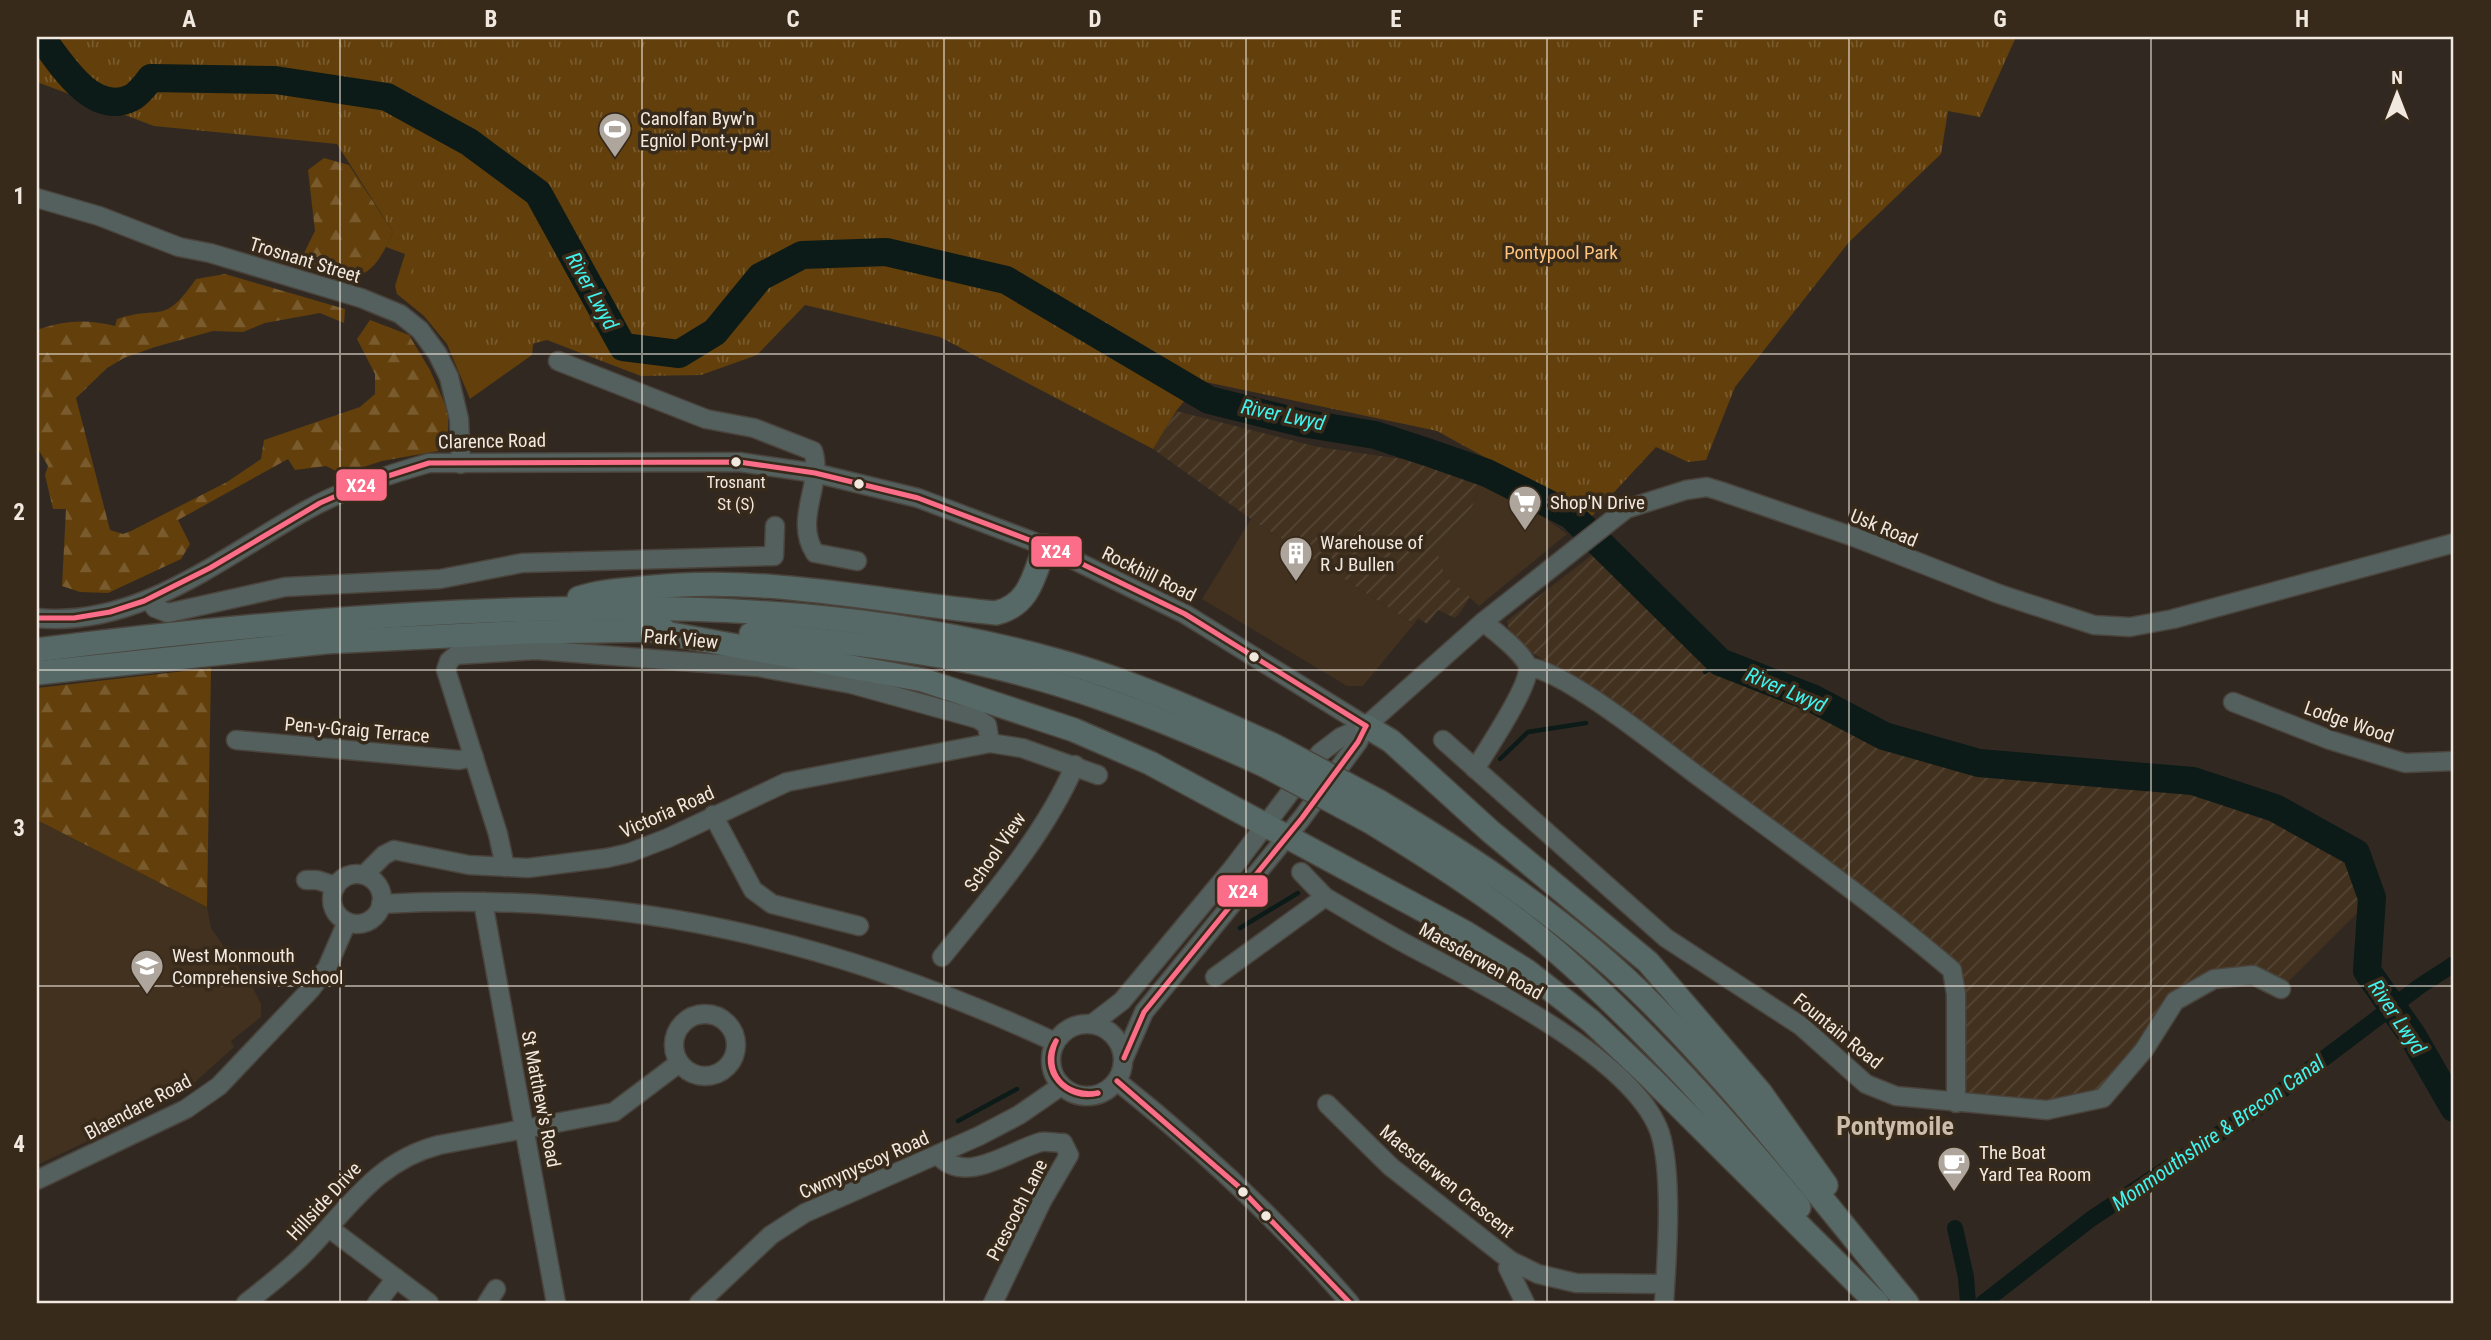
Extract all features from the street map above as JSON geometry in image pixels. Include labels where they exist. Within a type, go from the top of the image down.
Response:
[{"type":"main road","points":[[550,608],[592,594],[670,585],[740,583],[831,591],[996,613],[1017,606],[1024,598],[1045,546]]},
{"type":"main road","points":[[37,650],[296,622],[550,608],[661,607],[784,613],[919,629],[1009,648],[1101,674],[1195,710],[1374,812],[1452,845],[1572,934],[1652,1003],[1853,1236],[1907,1303]]},
{"type":"main road","points":[[37,673],[326,642],[530,632],[649,630],[843,642],[943,656],[1043,680],[1126,707],[1203,737],[1270,755]]},
{"type":"main road","points":[[649,630],[897,675],[1001,704],[1074,730],[1150,763],[1264,827],[1466,933],[1527,971],[1591,1021],[1878,1303]]},
{"type":"main road","points":[[1366,726],[1391,741],[1490,831],[1648,962],[1760,1091],[1822,1177],[1853,1236]]},
{"type":"main road","points":[[1374,812],[1557,952],[1719,1111],[1878,1303]]},
{"type":"street","name":"Trosnant Street","points":[[37,198],[99,216],[180,247],[210,253],[361,298],[400,314],[420,330],[437,353],[449,377],[459,419],[461,464]]},
{"type":"street","points":[[558,361],[706,419],[754,428],[813,451],[815,473],[808,502],[808,541],[815,553],[857,561]]},
{"type":"street","name":"Clarence Road","points":[[37,618],[87,618],[149,599],[228,559],[305,511],[382,476],[429,463],[659,460],[739,462],[815,473]]},
{"type":"street","name":"Rockhill Road","points":[[815,473],[918,498],[1045,546],[1185,614],[1366,726]]},
{"type":"street","name":"Usk Road","points":[[1366,726],[1483,622],[1605,524],[1637,503],[1707,487],[1830,528],[1999,594],[2094,625],[2130,627],[2173,619],[2454,543]]},
{"type":"street","points":[[149,599],[155,608],[168,613],[285,587],[440,579],[522,563],[774,556],[775,526]]},
{"type":"street","points":[[1475,769],[1524,685],[1528,667],[1524,657],[1483,622]]},
{"type":"street","name":"Park View","points":[[505,867],[505,858],[446,670],[449,661],[456,655],[536,650],[758,667],[851,684],[978,719],[987,725],[990,743]]},
{"type":"street","points":[[1528,667],[1550,673],[1622,719],[1906,931],[1952,970],[1956,994],[1955,1103]]},
{"type":"street","name":"Lodge Wood","points":[[2233,702],[2330,740],[2405,763],[2454,761]]},
{"type":"street","points":[[1092,1024],[1122,1001],[1264,827],[1320,753],[1340,737],[1366,726]]},
{"type":"street","points":[[1124,1058],[1117,1039],[1101,1026],[1092,1024],[1072,1026],[1055,1042],[1050,1059],[1051,1069],[1061,1086],[1071,1093],[1094,1096],[1105,1092],[1117,1081],[1144,1012],[1286,838],[1358,742],[1366,726]]},
{"type":"street","name":"Pen-y-Graig Terrace","points":[[236,740],[459,760],[474,757]]},
{"type":"street","name":"Fountain Road","points":[[1443,740],[1666,938],[1801,1026],[1866,1084],[1896,1096],[2047,1110],[2103,1098],[2144,1050],[2175,1001],[2214,978],[2253,975],[2281,989]]},
{"type":"street","points":[[990,743],[1022,748],[1098,775]]},
{"type":"street","name":"Victoria Road","points":[[364,876],[384,855],[394,850],[469,865],[505,867],[563,865],[629,853],[787,782],[990,743]]},
{"type":"street","name":"School View","points":[[942,957],[1028,847],[1063,792],[1075,765]]},
{"type":"street","points":[[713,815],[753,890],[762,898],[772,904],[859,926]]},
{"type":"street","name":"Maesderwen Road","points":[[1301,872],[1325,897],[1522,1005],[1597,1059],[1631,1090],[1650,1112],[1664,1152],[1664,1303]]},
{"type":"street","points":[[348,876],[364,876],[378,887],[381,904],[377,914],[368,921],[347,922],[340,917],[332,902],[336,886],[348,876]]},
{"type":"street","points":[[306,880],[317,880],[336,886]]},
{"type":"street","points":[[1215,977],[1229,959],[1325,897]]},
{"type":"street","name":"St Matthew's Road","points":[[483,902],[556,1303]]},
{"type":"street","points":[[381,904],[572,904],[657,914],[733,929],[834,954],[935,990],[1055,1042]]},
{"type":"street","name":"Blaendare Road","points":[[37,1180],[186,1109],[219,1086],[311,989],[327,968],[347,922]]},
{"type":"street","name":"Hillside Drive","points":[[246,1303],[299,1259],[369,1182],[390,1165],[415,1151],[618,1110],[679,1063]]},
{"type":"street","points":[[1117,1081],[1219,1167],[1311,1258],[1350,1303]]},
{"type":"street","name":"Cwmynyscoy Road","points":[[699,1303],[771,1235],[805,1213],[939,1156],[1019,1115],[1061,1086]]},
{"type":"street","name":"Maesderwen Crescent","points":[[1327,1104],[1391,1167],[1511,1261],[1538,1274],[1576,1283],[1665,1284]]},
{"type":"street","name":"Prescoch Lane","points":[[939,1156],[948,1166],[967,1170],[1044,1141],[1063,1143],[1069,1155],[1042,1201],[993,1303]]},
{"type":"street","points":[[329,1227],[429,1303]]},
{"type":"street","name":"Maesderwen Crescent","points":[[1511,1261],[1508,1268],[1524,1303]]},
{"type":"street","points":[[377,1303],[396,1278]]},
{"type":"shaded area","points":[[1176,411],[1318,447],[1402,459],[1482,483],[1471,509],[1450,532],[1438,555],[1445,576],[1470,597],[1459,614],[1455,618],[1438,610],[1427,624],[1418,618],[1414,624],[1251,519],[1153,449]]},
{"type":"shaded area","points":[[1482,483],[1510,493],[1567,534],[1479,606],[1445,576],[1437,555],[1450,532],[1471,509]]},
{"type":"shaded area","points":[[1251,519],[1414,624],[1363,686],[1347,686],[1202,599]]},
{"type":"shaded area","points":[[1592,555],[1720,662],[1812,698],[1884,736],[1979,763],[2193,781],[2275,807],[2356,853],[2372,898],[2281,989],[2253,975],[2175,1001],[2103,1098],[2047,1110],[1956,1103],[1952,969],[1582,685],[1522,646],[1510,634],[1507,621]]},
{"type":"shaded area","name":"West Monmouth Comprehensive School","points":[[37,820],[207,907],[211,928],[253,988],[261,1004],[261,1017],[231,1041],[234,1047],[194,1083],[103,1134],[37,1165]]},
{"type":"green space","name":"Pontypool Park","points":[[37,37],[2016,37],[1980,117],[1948,111],[1941,154],[1849,242],[1735,387],[1706,460],[1688,462],[1656,447],[1592,516],[1437,431],[1201,381],[1176,411],[1153,449],[940,337],[805,305],[757,355],[701,375],[641,376],[547,340],[488,355],[420,298],[405,254],[386,247],[393,232],[337,144],[154,126],[37,82]]},
{"type":"green space","points":[[324,158],[349,165],[393,232],[384,251],[367,272],[346,276],[299,263],[315,231],[308,170]]},
{"type":"green space","points":[[405,254],[535,329],[532,355],[470,399],[447,344],[424,316],[397,294],[395,286]]},
{"type":"green space","points":[[225,274],[345,309],[344,323],[320,313],[265,323],[243,332],[213,331],[155,347],[124,358],[107,368],[76,398],[110,530],[123,534],[131,531],[227,482],[261,459],[264,440],[360,407],[375,394],[375,374],[357,339],[370,320],[409,335],[430,370],[448,411],[448,438],[438,451],[382,461],[342,474],[326,466],[295,470],[288,459],[178,520],[190,544],[181,559],[108,593],[80,592],[62,586],[66,509],[53,509],[45,475],[48,466],[37,447],[37,330],[76,322],[115,326],[117,319],[168,309],[185,294],[196,279]]},
{"type":"green space","points":[[211,668],[207,907],[37,820],[37,688]]},
{"type":"waterway","name":"River Lwyd","points":[[41,37],[78,84],[103,100],[117,102],[131,98],[151,78],[275,80],[387,97],[469,142],[538,193],[623,347],[679,354],[715,332],[760,277],[802,255],[886,252],[1006,280],[1209,400],[1302,423],[1375,435],[1487,473],[1571,515],[1720,662],[1812,698],[1884,736],[1979,763],[2193,781],[2275,808],[2356,853],[2372,898],[2367,971],[2412,1035],[2454,1108]]},
{"type":"waterway","points":[[1705,672],[1720,662]]},
{"type":"waterway","points":[[1500,759],[1528,732],[1586,723]]},
{"type":"waterway","points":[[1240,928],[1298,893]]},
{"type":"waterway","name":"Monmouthshire & Brecon Canal","points":[[1983,1303],[2091,1219],[2261,1106],[2420,986],[2454,964]]},
{"type":"waterway","points":[[958,1121],[1017,1089]]},
{"type":"waterway","points":[[1955,1228],[1966,1277],[1968,1303]]},
{"type":"transit line","name":"X24","points":[[37,618],[74,618],[110,612],[144,601],[210,568],[320,503],[366,483],[429,463],[739,462],[815,473],[918,498],[1045,546],[1185,614],[1366,726]]},
{"type":"transit line","name":"X24","points":[[1124,1058],[1144,1012],[1302,818],[1358,742],[1366,726]]},
{"type":"transit line","name":"X24","points":[[1056,1041],[1052,1063],[1059,1081],[1076,1091],[1098,1093]]},
{"type":"transit line","name":"X24","points":[[1056,1041],[1050,1063],[1059,1081],[1076,1093],[1098,1093]]},
{"type":"transit line","name":"X24","points":[[1117,1081],[1238,1186],[1350,1303]]},
{"type":"place","name":"Canolfan Byw'n Egnïol Pont-y-pŵl","points":[[615,159]]},
{"type":"place","name":"Trosnant St (S)","points":[[736,462]]},
{"type":"place","name":"Shop'N Drive","points":[[1525,532]]},
{"type":"place","name":"Warehouse of R J Bullen","points":[[1296,583]]},
{"type":"place","name":"West Monmouth Comprehensive School","points":[[147,996]]},
{"type":"place","name":"The Boat Yard Tea Room","points":[[1954,1193]]},
{"type":"district","name":"Pontymoile","points":[[1895,1126]]}]
